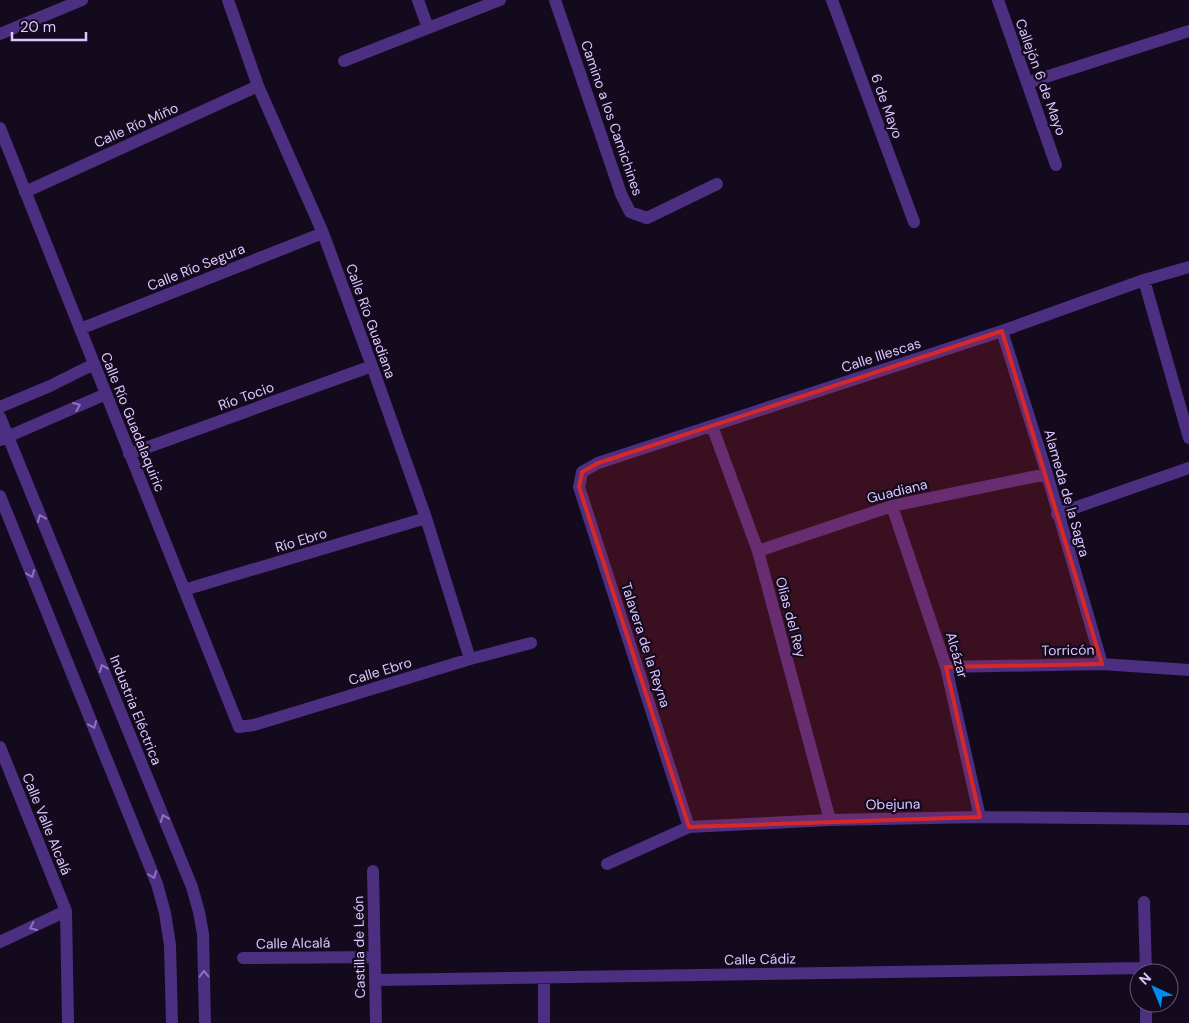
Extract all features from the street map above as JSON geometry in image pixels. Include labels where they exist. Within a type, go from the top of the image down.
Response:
[{"type":"street","points":[[0,34],[82,0]]},
{"type":"street","name":"Calle Río Guadiana","points":[[228,0],[258,86],[323,233],[372,366],[426,518],[470,659]]},
{"type":"street","points":[[418,0],[428,28]]},
{"type":"street","points":[[344,60],[500,0]]},
{"type":"street","name":"Camino a los Camichines","points":[[556,0],[620,194],[630,212],[647,218],[717,184]]},
{"type":"street","name":"6 de Mayo","points":[[832,0],[914,222]]},
{"type":"street","name":"Callejón 6 de Mayo","points":[[998,0],[1056,165]]},
{"type":"street","points":[[1027,83],[1189,31]]},
{"type":"street","name":"Calle Río Miño","points":[[25,192],[258,86]]},
{"type":"street","name":"Calle Río Guadalaquiric","points":[[0,128],[238,727]]},
{"type":"street","name":"Calle Río Segura","points":[[80,329],[323,233]]},
{"type":"street","name":"Calle Illescas","points":[[582,472],[598,463],[1002,331],[1144,280],[1189,267]]},
{"type":"street","points":[[1144,280],[1189,438]]},
{"type":"street","name":"Alameda de la Sagra","points":[[1002,331],[1047,474],[1102,664]]},
{"type":"street","points":[[0,407],[94,364]]},
{"type":"street","name":"Río Tocio","points":[[129,454],[372,366]]},
{"type":"street","points":[[4,438],[106,394]]},
{"type":"street","name":"Industria Eléctrica","points":[[0,417],[4,438],[192,887],[199,912],[202,934],[205,1023]]},
{"type":"street","name":"Olias del Rey","points":[[712,426],[758,551],[830,820]]},
{"type":"street","points":[[1058,514],[1189,468]]},
{"type":"street","name":"Talavera de la Reyna","points":[[582,472],[579,486],[689,827]]},
{"type":"street","name":"Guadiana","points":[[758,551],[892,506],[1047,474]]},
{"type":"street","points":[[0,496],[157,884],[165,913],[170,945],[172,1023]]},
{"type":"street","name":"Alcázar","points":[[892,506],[946,667],[980,817]]},
{"type":"street","name":"Río Ebro","points":[[184,590],[426,518]]},
{"type":"street","name":"Calle Ebro","points":[[238,727],[254,725],[531,642]]},
{"type":"street","name":"Torricón","points":[[946,667],[1102,664],[1189,670]]},
{"type":"street","name":"Calle Valle Alcalá","points":[[0,747],[4,772],[66,911]]},
{"type":"street","name":"Obejuna","points":[[607,864],[689,827],[830,820],[980,817],[1189,819]]},
{"type":"street","name":"Castilla de León","points":[[373,871],[376,1023]]},
{"type":"street","points":[[1144,902],[1146,963]]},
{"type":"street","points":[[0,942],[66,911],[68,1023]]},
{"type":"street","name":"Calle Alcalá","points":[[243,958],[374,957]]},
{"type":"street","name":"Calle Cádiz","points":[[375,980],[1129,970]]},
{"type":"street","points":[[544,978],[544,1023]]},
{"type":"highlighted area","points":[[1002,331],[1102,664],[946,667],[980,817],[689,827],[579,487],[582,472],[598,463]]}]
